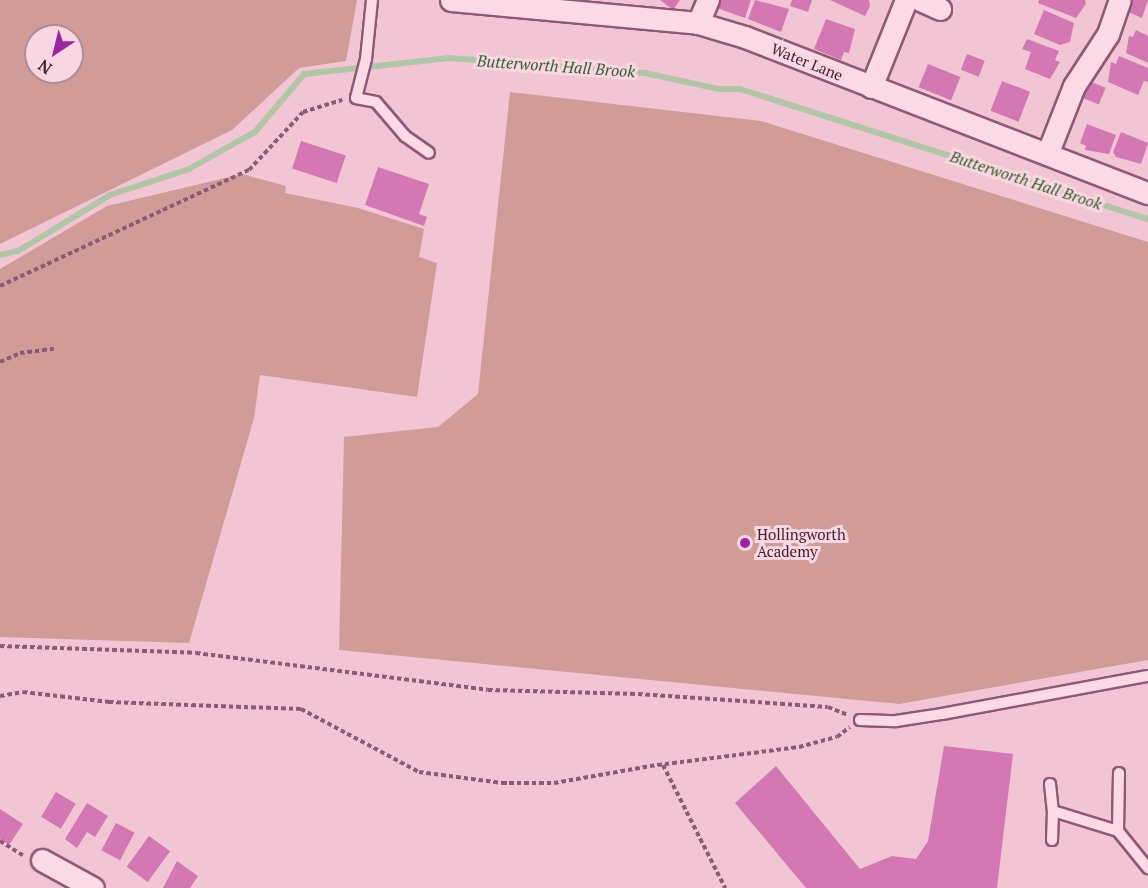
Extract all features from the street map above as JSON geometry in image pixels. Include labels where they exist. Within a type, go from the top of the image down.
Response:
[{"type":"street","name":"Water Lane","points":[[451,0],[552,6],[698,23],[745,37],[1148,193]]},
{"type":"street","points":[[698,23],[708,0]]},
{"type":"street","points":[[871,87],[906,0]]},
{"type":"street","points":[[920,0],[940,9]]},
{"type":"street","points":[[1047,152],[1074,86],[1108,34],[1120,0]]},
{"type":"street","points":[[42,860],[93,888]]},
{"type":"lane","points":[[372,0],[366,58],[356,98],[376,102],[405,136],[429,153]]},
{"type":"lane","points":[[860,720],[896,721],[942,714],[1148,676]]},
{"type":"lane","points":[[1118,831],[1119,774]]},
{"type":"lane","points":[[1050,784],[1053,812],[1052,840]]},
{"type":"lane","points":[[1053,812],[1118,831],[1148,868]]},
{"type":"path","points":[[0,286],[249,170],[303,112],[317,105],[356,98]]},
{"type":"path","points":[[0,362],[20,353],[54,349]]},
{"type":"path","points":[[0,646],[196,653],[488,690],[638,694],[828,707],[860,720]]},
{"type":"path","points":[[0,696],[23,692],[109,702],[301,709],[418,772],[502,783],[554,783],[663,765],[799,747],[837,737],[860,720]]},
{"type":"path","points":[[663,765],[725,888]]},
{"type":"path","points":[[0,841],[28,859],[42,860]]},
{"type":"shaded area","points":[[0,0],[357,0],[346,61],[299,68],[232,130],[0,244]]},
{"type":"shaded area","name":"Hollingworth Academy","points":[[510,92],[761,121],[1148,242],[1148,660],[899,704],[339,650],[344,437],[438,427],[478,394]]},
{"type":"shaded area","points":[[242,174],[286,186],[285,193],[358,208],[424,229],[419,257],[437,263],[417,397],[260,375],[254,418],[189,643],[0,637],[0,269],[107,206]]},
{"type":"building","points":[[660,0],[680,0],[673,10]]},
{"type":"building","points":[[717,0],[751,0],[745,18],[714,7]]},
{"type":"building","points":[[755,0],[789,9],[781,32],[748,19]]},
{"type":"building","points":[[792,0],[812,0],[808,12],[790,6]]},
{"type":"building","points":[[830,0],[869,0],[870,6],[865,16]]},
{"type":"building","points":[[1039,0],[1085,0],[1086,4],[1076,18],[1038,3]]},
{"type":"building","points":[[1128,0],[1148,0],[1142,18],[1124,10]]},
{"type":"building","points":[[1044,10],[1074,23],[1070,42],[1060,45],[1034,34]]},
{"type":"building","points":[[826,19],[855,29],[849,53],[844,52],[841,60],[814,49]]},
{"type":"building","points":[[1136,30],[1148,36],[1148,63],[1126,53],[1129,36],[1133,37]]},
{"type":"building","points":[[1027,39],[1059,51],[1055,60],[1060,62],[1050,79],[1025,69],[1031,52],[1022,49]]},
{"type":"building","points":[[967,54],[985,61],[979,77],[961,70]]},
{"type":"building","points":[[1119,56],[1148,68],[1148,82],[1144,81],[1138,95],[1108,82],[1111,62],[1116,64]]},
{"type":"building","points":[[928,64],[960,77],[951,100],[919,87]]},
{"type":"building","points":[[1002,81],[1030,92],[1019,122],[991,111]]},
{"type":"building","points":[[1089,81],[1106,88],[1099,104],[1082,98]]},
{"type":"building","points":[[1087,124],[1116,135],[1109,154],[1085,150],[1086,146],[1080,143]]},
{"type":"building","points":[[1121,132],[1148,143],[1141,164],[1116,157],[1113,152]]},
{"type":"building","points":[[301,141],[346,156],[337,183],[292,169]]},
{"type":"building","points":[[378,167],[429,184],[419,214],[427,217],[424,226],[365,205]]},
{"type":"building","points":[[944,746],[1013,754],[997,888],[806,888],[735,803],[776,766],[860,869],[892,856],[916,859],[928,841]]},
{"type":"building","points":[[56,792],[76,804],[61,829],[41,817]]},
{"type":"building","points":[[87,803],[108,816],[95,837],[87,832],[77,848],[65,839]]},
{"type":"building","points":[[0,809],[23,824],[9,845],[0,839]]},
{"type":"building","points":[[116,823],[135,833],[120,860],[101,850]]},
{"type":"building","points":[[149,836],[170,851],[148,882],[127,867]]},
{"type":"building","points":[[177,861],[198,876],[190,888],[163,888]]},
{"type":"waterway","name":"Butterworth Hall Brook","points":[[0,255],[18,251],[110,195],[189,169],[255,132],[304,74],[449,58],[645,73],[719,89],[740,89],[1148,219]]},
{"type":"place","name":"Hollingworth Academy","points":[[745,543]]}]
